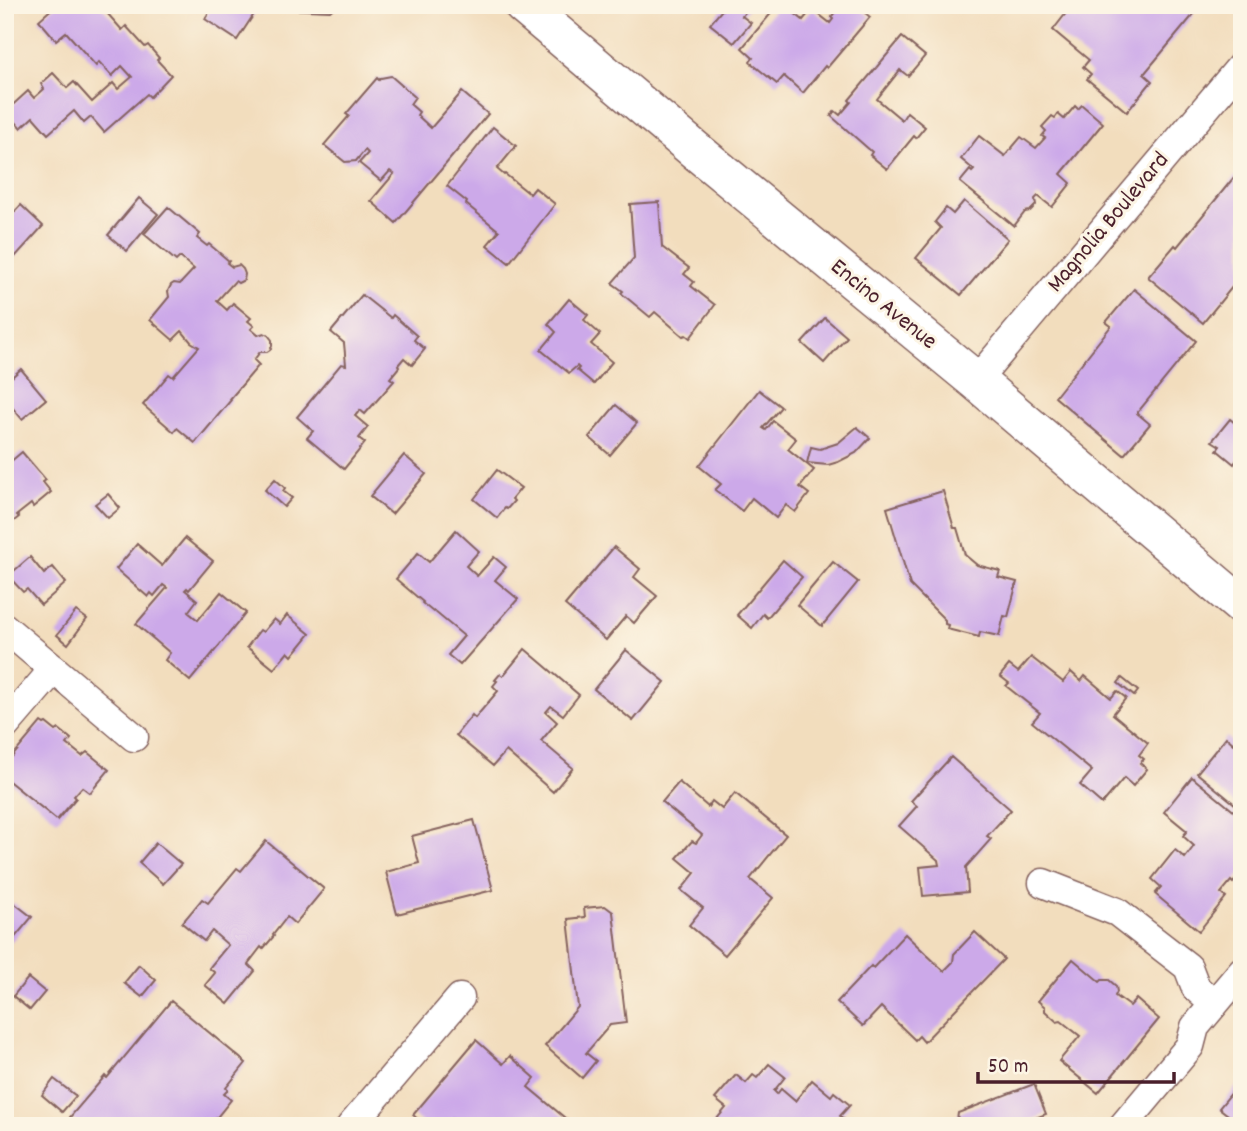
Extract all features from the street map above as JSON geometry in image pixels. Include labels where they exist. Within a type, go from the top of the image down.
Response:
[{"type":"street","name":"Encino Avenue","points":[[523,5],[1242,606]]},
{"type":"street","name":"Magnolia Boulevard","points":[[976,382],[1242,65]]},
{"type":"street","points":[[5,628],[134,737]]},
{"type":"street","points":[[5,726],[54,669]]},
{"type":"street","points":[[1044,883],[1117,912],[1188,967],[1196,988],[1229,986]]},
{"type":"street","points":[[1123,1126],[1190,1046],[1195,1027],[1229,986]]},
{"type":"street","points":[[351,1126],[460,998]]},
{"type":"building","points":[[56,5],[100,5],[122,30],[126,26],[145,47],[148,45],[171,75],[150,97],[147,94],[104,132],[91,117],[84,123],[74,111],[48,134],[33,117],[21,128],[6,111],[28,91],[34,98],[44,89],[41,84],[53,73],[67,88],[74,82],[92,102],[113,83],[118,89],[132,77],[122,66],[112,76],[99,62],[96,66],[66,32],[56,40],[39,20]]},
{"type":"building","points":[[213,5],[337,5],[330,11],[258,8],[237,40],[205,19]]},
{"type":"building","points":[[726,5],[751,5],[742,16],[751,23],[734,43],[710,24]]},
{"type":"building","points":[[778,5],[791,5],[794,7],[793,12],[803,20],[812,9],[830,23],[833,19],[831,17],[841,5],[856,5],[870,17],[803,93],[784,76],[777,84],[750,62],[753,58],[742,48]]},
{"type":"building","points":[[1067,5],[1184,5],[1194,14],[1144,74],[1152,81],[1127,112],[1087,79],[1091,74],[1083,67],[1089,60],[1053,30],[1070,8]]},
{"type":"building","points":[[902,37],[925,56],[908,76],[900,70],[877,99],[902,120],[907,112],[925,127],[916,138],[914,136],[887,169],[831,116],[835,111],[840,115],[851,102],[849,100]]},
{"type":"building","points":[[391,76],[415,97],[410,104],[431,128],[462,92],[488,114],[396,223],[371,201],[394,174],[390,171],[381,181],[359,163],[368,153],[365,150],[356,161],[345,162],[324,145],[377,78],[379,80]]},
{"type":"building","points":[[1082,105],[1103,123],[1061,174],[1071,183],[1052,207],[1038,196],[1035,199],[1036,205],[1025,212],[1014,226],[960,182],[970,170],[974,170],[961,159],[979,136],[1005,156],[1021,137],[1036,148],[1045,138],[1042,136],[1046,131],[1042,127],[1052,116],[1055,118],[1058,114],[1064,119],[1075,106],[1078,109]]},
{"type":"building","points":[[493,127],[516,146],[497,169],[530,194],[535,188],[555,204],[509,263],[487,245],[499,231],[447,186]]},
{"type":"building","points":[[1235,176],[1242,182],[1242,275],[1203,323],[1148,277],[1175,245],[1177,247]]},
{"type":"building","points":[[139,198],[158,214],[127,251],[108,235]]},
{"type":"building","points":[[964,201],[1008,239],[961,295],[916,258],[941,228],[935,222],[946,208],[953,214]]},
{"type":"building","points":[[659,202],[662,247],[689,268],[684,274],[694,282],[691,286],[715,305],[690,338],[683,336],[655,312],[650,317],[612,283],[634,258],[630,204]]},
{"type":"building","points":[[21,205],[43,226],[5,268],[5,222]]},
{"type":"building","points":[[168,207],[200,234],[197,238],[207,246],[209,244],[229,261],[227,263],[232,267],[239,265],[243,269],[244,280],[238,283],[235,281],[217,301],[227,310],[233,303],[251,318],[248,321],[254,326],[251,329],[258,335],[268,335],[272,340],[270,350],[260,352],[254,360],[259,365],[195,443],[177,428],[174,432],[143,405],[169,374],[173,377],[199,347],[182,331],[173,340],[150,320],[169,297],[171,285],[180,284],[194,269],[180,257],[176,261],[144,234]]},
{"type":"building","points":[[1134,289],[1196,341],[1137,413],[1150,424],[1124,455],[1055,397],[1111,326],[1106,322]]},
{"type":"building","points":[[362,295],[391,318],[393,315],[417,336],[414,340],[425,349],[412,365],[404,358],[390,378],[394,381],[365,414],[360,410],[355,416],[368,427],[359,438],[365,443],[344,469],[307,438],[313,431],[297,417],[341,364],[346,365],[344,343],[331,332]]},
{"type":"building","points":[[569,299],[588,315],[584,320],[600,334],[591,344],[612,362],[594,384],[577,370],[577,366],[569,373],[541,350],[556,332],[548,324]]},
{"type":"building","points":[[825,318],[847,337],[824,363],[802,343]]},
{"type":"building","points":[[21,369],[46,399],[22,419],[5,399],[5,383]]},
{"type":"building","points":[[759,390],[781,407],[763,428],[766,430],[773,421],[796,439],[788,449],[814,470],[800,487],[809,494],[795,512],[786,505],[776,518],[752,498],[742,511],[715,490],[721,484],[699,466]]},
{"type":"building","points":[[616,405],[637,423],[610,455],[589,437]]},
{"type":"building","points":[[1242,414],[1242,466],[1236,461],[1234,464],[1217,450],[1220,446],[1212,441],[1230,419],[1235,423]]},
{"type":"building","points":[[857,427],[870,438],[856,453],[828,465],[807,463],[811,447],[820,449],[838,443]]},
{"type":"building","points":[[22,452],[46,480],[43,482],[51,492],[33,507],[31,504],[17,515],[19,517],[9,525],[5,525],[5,459],[9,463]]},
{"type":"building","points":[[404,455],[426,474],[392,514],[370,496]]},
{"type":"building","points":[[497,470],[521,488],[512,499],[514,501],[497,518],[474,499]]},
{"type":"building","points":[[275,479],[292,498],[284,507],[265,490]]},
{"type":"building","points":[[943,491],[965,555],[977,565],[1000,571],[998,577],[1017,582],[1008,617],[1004,616],[999,636],[980,632],[979,637],[947,629],[945,620],[910,585],[887,508]]},
{"type":"building","points":[[108,494],[120,508],[108,518],[95,504]]},
{"type":"building","points":[[456,530],[479,551],[466,566],[477,576],[494,557],[506,567],[495,580],[518,599],[460,665],[448,655],[464,636],[396,579],[418,553],[429,562]]},
{"type":"building","points":[[185,538],[213,561],[189,590],[185,590],[197,600],[188,612],[198,620],[221,592],[246,613],[190,681],[165,660],[170,653],[136,624],[167,588],[163,585],[154,596],[151,593],[148,597],[116,569],[137,544],[162,566]]},
{"type":"building","points":[[614,547],[640,569],[634,577],[657,596],[634,623],[626,616],[606,640],[565,605]]},
{"type":"building","points":[[30,557],[44,574],[53,567],[66,583],[41,605],[27,589],[23,592],[8,576]]},
{"type":"building","points":[[783,560],[802,577],[767,618],[763,614],[752,628],[737,615]]},
{"type":"building","points":[[833,562],[858,582],[822,626],[797,605]]},
{"type":"building","points":[[76,611],[87,619],[68,644],[57,635]]},
{"type":"building","points":[[287,615],[310,634],[292,656],[288,652],[274,669],[247,647],[260,630],[263,632],[274,619],[280,624]]},
{"type":"building","points":[[525,649],[579,695],[563,715],[551,706],[546,712],[557,722],[541,741],[573,768],[553,792],[506,751],[493,766],[456,735],[472,715],[475,718],[498,691],[493,686],[497,681],[495,680],[500,674],[503,676]]},
{"type":"building","points":[[626,650],[665,682],[633,721],[594,689]]},
{"type":"building","points":[[1031,657],[1063,682],[1071,672],[1081,681],[1085,676],[1111,698],[1117,691],[1126,698],[1113,714],[1148,743],[1139,755],[1144,759],[1140,763],[1147,769],[1133,786],[1124,778],[1102,804],[1080,785],[1092,771],[1032,722],[1040,713],[1006,686],[1009,683],[1000,676],[1009,665],[1018,672]]},
{"type":"building","points":[[1122,678],[1138,691],[1134,696],[1118,683]]},
{"type":"building","points":[[41,722],[56,731],[59,729],[71,739],[67,744],[82,756],[87,752],[109,770],[90,793],[82,787],[57,820],[5,778],[5,765]]},
{"type":"building","points":[[1226,737],[1242,751],[1242,810],[1197,773]]},
{"type":"building","points":[[951,757],[1011,810],[987,836],[991,839],[966,867],[968,892],[923,896],[920,867],[939,865],[938,860],[899,826],[917,806],[911,801]]},
{"type":"building","points":[[1192,777],[1242,818],[1242,873],[1221,893],[1226,897],[1199,931],[1155,894],[1161,887],[1152,879],[1175,850],[1185,858],[1194,846],[1183,836],[1187,831],[1164,812]]},
{"type":"building","points":[[679,782],[708,807],[712,801],[722,809],[735,793],[786,835],[750,879],[773,898],[725,955],[689,925],[703,908],[681,890],[695,873],[677,858],[692,841],[696,843],[702,835],[662,802]]},
{"type":"building","points":[[474,820],[493,890],[397,914],[386,872],[419,863],[412,836]]},
{"type":"building","points":[[266,841],[324,889],[295,924],[287,917],[263,949],[261,947],[248,964],[255,971],[228,1004],[205,985],[215,973],[209,968],[228,945],[212,931],[204,941],[182,923],[202,899],[208,903],[237,868],[241,871]]},
{"type":"building","points":[[156,843],[181,864],[163,884],[139,863]]},
{"type":"building","points":[[14,903],[32,917],[11,942],[5,937],[5,914]]},
{"type":"building","points":[[605,906],[613,912],[626,1023],[610,1025],[586,1053],[596,1061],[582,1078],[545,1046],[578,1007],[568,919],[585,917],[584,908]]},
{"type":"building","points":[[975,932],[1004,959],[924,1042],[919,1036],[915,1040],[881,1007],[863,1026],[837,1002],[905,934],[944,971],[953,962],[954,954]]},
{"type":"building","points":[[1073,959],[1100,982],[1109,980],[1116,986],[1115,996],[1119,999],[1130,1006],[1136,999],[1159,1019],[1098,1093],[1059,1061],[1080,1036],[1061,1021],[1057,1022],[1038,1001]]},
{"type":"building","points":[[139,965],[156,980],[142,997],[124,983]]},
{"type":"building","points":[[28,978],[45,992],[30,1010],[13,996]]},
{"type":"building","points":[[171,1001],[246,1063],[226,1088],[228,1090],[224,1094],[231,1100],[210,1126],[201,1122],[198,1126],[81,1126],[70,1117],[105,1076],[107,1078]]},
{"type":"building","points":[[476,1040],[503,1064],[510,1056],[535,1078],[528,1087],[571,1123],[569,1126],[460,1126],[452,1119],[447,1126],[426,1126],[413,1115]]},
{"type":"building","points":[[769,1064],[785,1077],[774,1091],[777,1094],[781,1089],[795,1101],[812,1080],[831,1096],[834,1092],[850,1105],[840,1116],[845,1120],[841,1126],[711,1126],[726,1108],[715,1099],[736,1075],[746,1083],[753,1075],[757,1078]]},
{"type":"building","points":[[54,1079],[76,1096],[62,1112],[42,1095]]},
{"type":"building","points":[[1242,1080],[1242,1126],[1220,1126],[1228,1115],[1219,1108]]},
{"type":"building","points":[[1034,1084],[1046,1114],[1015,1126],[956,1126],[958,1113]]}]
